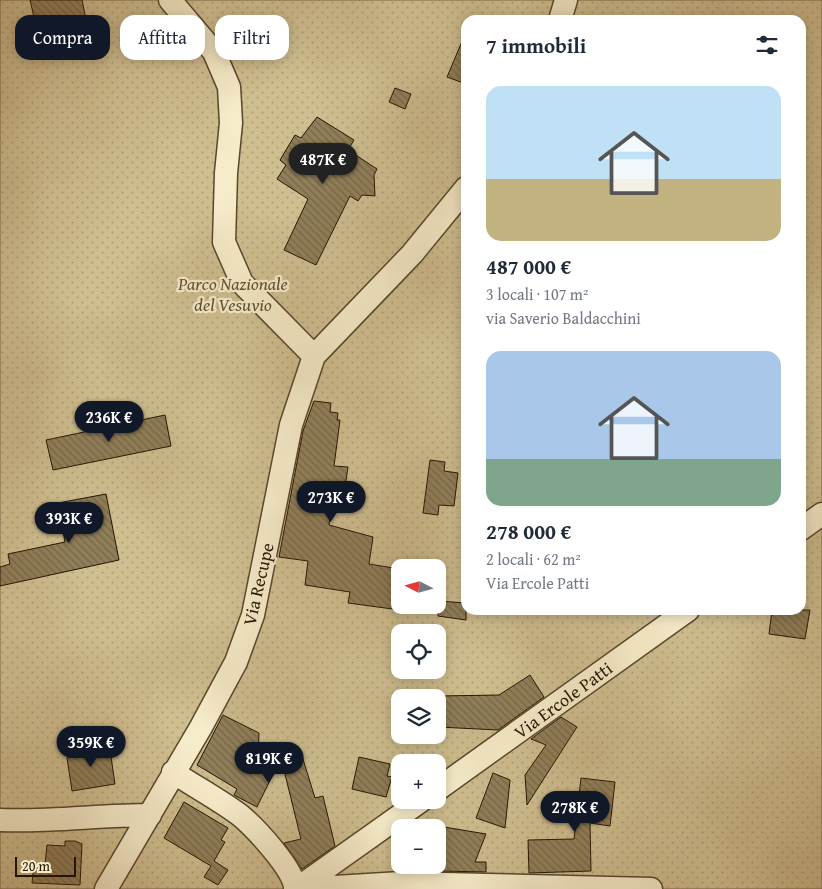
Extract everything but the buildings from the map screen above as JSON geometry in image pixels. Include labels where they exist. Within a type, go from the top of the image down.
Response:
[{"type":"street","points":[[170,0],[214,52],[229,87],[231,123],[226,173],[224,242],[242,283],[314,356]]},
{"type":"street","points":[[562,15],[566,0]]},
{"type":"street","name":"Via Recupe","points":[[106,889],[201,727],[236,662],[253,615],[291,425],[314,356],[412,254],[461,194]]},
{"type":"street","points":[[806,525],[822,514]]},
{"type":"street","name":"Via Ercole Patti","points":[[446,783],[681,615]]},
{"type":"street","points":[[173,772],[241,817],[280,860],[298,885]]},
{"type":"street","points":[[298,885],[409,809]]},
{"type":"street","points":[[0,820],[40,821],[102,815],[150,815]]},
{"type":"street","points":[[298,885],[335,887],[401,883],[650,889]]},
{"type":"green space","name":"Parco Nazionale del Vesuvio","points":[[0,0],[822,0],[822,889],[0,889]]}]
